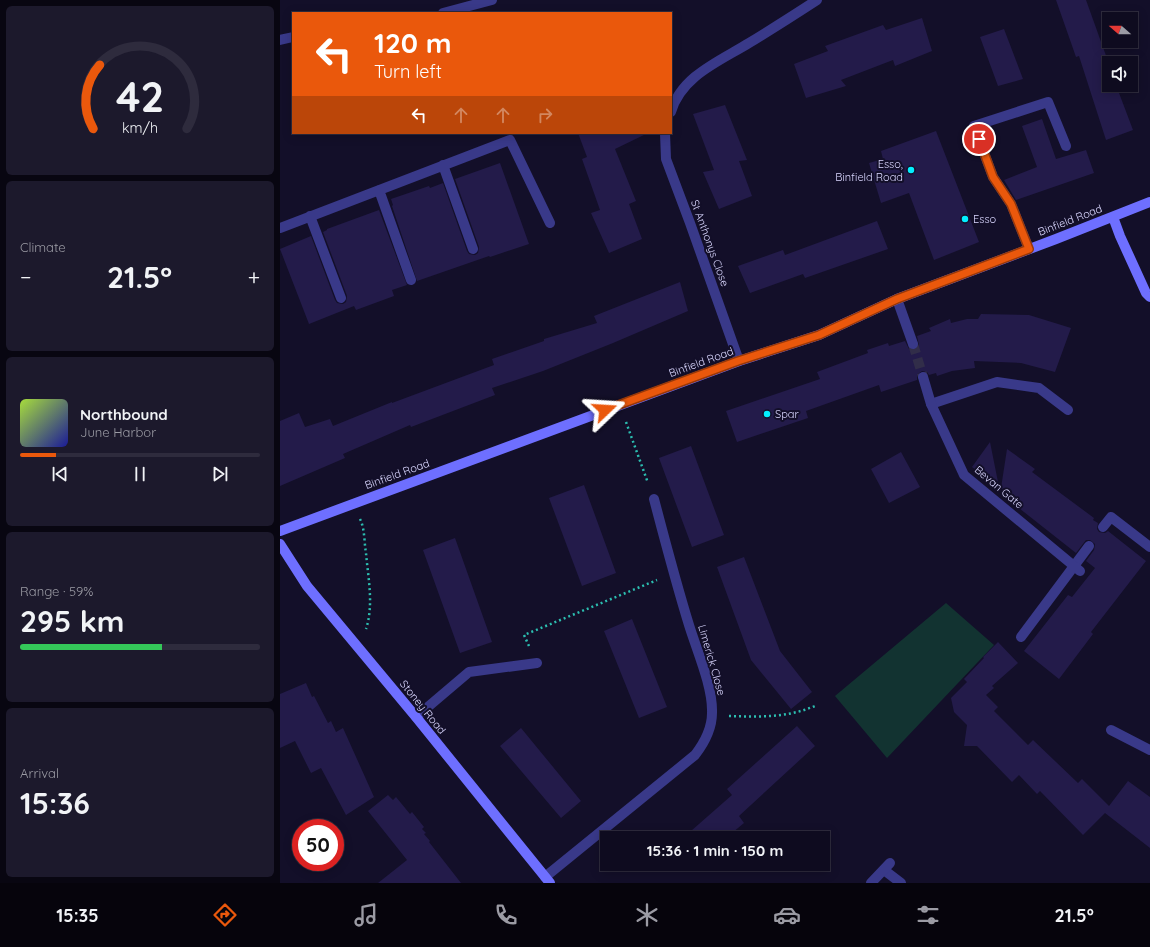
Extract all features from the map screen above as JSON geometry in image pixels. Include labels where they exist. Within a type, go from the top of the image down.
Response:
[{"type":"main road","name":"Binfield Road","points":[[280,531],[738,361],[819,335],[897,299],[1150,202]]},
{"type":"main road","points":[[1113,217],[1146,293],[1150,297]]},
{"type":"main road","name":"Stoney Road","points":[[280,544],[307,586],[547,880]]},
{"type":"street","points":[[447,12],[492,0]]},
{"type":"street","points":[[672,109],[674,102],[688,83],[707,67],[749,44],[817,0]]},
{"type":"street","points":[[280,40],[292,37]]},
{"type":"street","points":[[1029,249],[1011,204],[993,177],[974,126],[1048,102],[1066,146]]},
{"type":"street","name":"St Anthonys Close","points":[[665,134],[666,159],[738,361]]},
{"type":"street","points":[[280,228],[510,140],[550,223]]},
{"type":"street","points":[[443,166],[473,249]]},
{"type":"street","points":[[379,190],[411,280]]},
{"type":"street","points":[[310,216],[341,298]]},
{"type":"street","points":[[897,299],[913,344]]},
{"type":"street","name":"Bevan Gate","points":[[924,377],[931,404],[964,475],[1077,568]]},
{"type":"street","points":[[931,404],[997,382],[1038,388],[1068,410]]},
{"type":"street","name":"Limerick Close","points":[[547,880],[695,755],[708,735],[712,715],[710,692],[673,574],[654,499]]},
{"type":"street","points":[[1103,527],[1111,517],[1150,547]]},
{"type":"street","points":[[1021,637],[1077,568],[1089,546]]},
{"type":"street","points":[[416,718],[469,672],[537,663]]},
{"type":"street","points":[[1111,730],[1150,750]]},
{"type":"street","points":[[871,883],[887,866],[901,883]]},
{"type":"path","points":[[620,404],[654,499]]},
{"type":"path","points":[[352,641],[365,630],[369,620],[369,587],[363,530],[359,515]]},
{"type":"path","points":[[537,663],[524,635],[673,574]]},
{"type":"path","points":[[712,715],[762,717],[803,712],[817,705]]},
{"type":"green space","points":[[946,603],[994,645],[887,758],[835,696]]},
{"type":"building","points":[[1056,0],[1086,0],[1106,56],[1102,56],[1102,92],[1119,92],[1133,130],[1106,140],[1079,56],[1076,57]]},
{"type":"building","points":[[922,18],[932,51],[895,66],[893,60],[841,80],[846,86],[806,98],[794,64],[828,51],[825,46],[883,25],[886,30]]},
{"type":"building","points":[[1004,29],[1023,79],[998,86],[980,37]]},
{"type":"building","points":[[725,105],[747,160],[739,161],[752,196],[719,209],[703,172],[714,170],[693,114]]},
{"type":"building","points":[[1042,119],[1056,159],[1086,150],[1094,173],[1016,200],[1004,180],[1037,167],[1022,126]]},
{"type":"building","points":[[936,131],[979,242],[934,260],[909,193],[881,203],[869,163],[883,159],[881,151]]},
{"type":"building","points":[[578,134],[646,134],[615,149],[636,201],[629,204],[642,239],[609,253],[591,213],[600,210],[582,159],[587,157]]},
{"type":"building","points":[[500,163],[529,244],[417,281],[391,199],[429,186],[430,188],[443,183],[467,251],[469,254],[475,255],[478,253],[479,247],[455,179]]},
{"type":"building","points":[[379,210],[407,285],[392,290],[394,296],[356,310],[354,306],[309,324],[280,249],[311,236],[335,300],[337,303],[343,304],[346,302],[347,296],[323,232],[327,229]]},
{"type":"building","points":[[877,221],[888,249],[805,278],[803,274],[750,293],[738,266],[783,250],[785,255]]},
{"type":"building","points":[[680,282],[688,311],[543,371],[492,388],[495,395],[411,427],[410,425],[343,454],[345,458],[280,486],[280,421],[299,413],[305,427],[330,419],[333,426],[392,402],[494,365],[492,359],[544,341],[544,339],[597,323],[594,316]]},
{"type":"building","points":[[981,314],[1029,315],[1071,328],[1055,372],[1021,363],[974,361],[975,368],[952,371],[937,376],[936,373],[929,375],[927,372],[922,371],[917,375],[917,380],[881,392],[879,385],[806,411],[808,418],[737,442],[726,411],[820,379],[817,372],[868,353],[867,350],[888,343],[889,346],[905,341],[909,349],[916,350],[919,345],[917,336],[931,331],[929,328],[950,319],[951,323],[967,319],[978,319]]},
{"type":"building","points":[[990,442],[999,487],[972,467]]},
{"type":"building","points":[[691,446],[724,535],[692,547],[659,458]]},
{"type":"building","points":[[1007,449],[1035,469],[1032,472],[1094,518],[1093,520],[1098,523],[1097,529],[1099,532],[1105,533],[1108,531],[1146,561],[1091,632],[1093,634],[1059,679],[1024,651],[1068,595],[1072,597],[1095,568],[1086,561],[1094,550],[1095,544],[1090,540],[1086,540],[1076,553],[1010,501],[1013,497],[1001,488]]},
{"type":"building","points":[[901,452],[920,487],[889,503],[871,469]]},
{"type":"building","points":[[584,485],[616,573],[582,586],[549,498]]},
{"type":"building","points":[[455,538],[492,642],[460,653],[423,550]]},
{"type":"building","points":[[744,557],[780,651],[812,692],[791,709],[751,660],[717,567]]},
{"type":"building","points":[[632,619],[667,707],[639,718],[604,631]]},
{"type":"building","points":[[998,642],[1018,663],[992,686],[994,688],[986,695],[998,707],[994,711],[1028,745],[1033,740],[1078,783],[1082,779],[1109,806],[1128,781],[1150,797],[1150,848],[1105,813],[1083,835],[1040,791],[1037,794],[1019,775],[1012,782],[977,746],[964,746],[967,725],[954,712],[951,698],[967,682],[964,679]]},
{"type":"building","points":[[306,683],[312,697],[314,696],[328,723],[331,721],[336,732],[343,728],[374,797],[346,815],[321,768],[311,773],[295,741],[280,748],[280,694]]},
{"type":"building","points":[[797,726],[815,746],[739,816],[744,823],[734,831],[691,831],[732,795],[727,789]]},
{"type":"building","points":[[521,728],[581,801],[561,818],[500,746]]},
{"type":"building","points":[[388,795],[393,800],[396,797],[410,814],[412,812],[424,827],[422,829],[426,833],[424,834],[430,841],[429,842],[461,883],[378,883],[407,860],[368,811]]},
{"type":"tunnel","points":[[913,344],[923,377]]},
{"type":"place","name":"Esso, Binfield Road","points":[[911,170]]},
{"type":"place","name":"Esso","points":[[965,219]]},
{"type":"place","name":"Spar","points":[[767,414]]},
{"type":"route","points":[[605,410],[738,361],[819,335],[897,299],[1029,249],[1011,204],[993,177],[979,139]]}]
